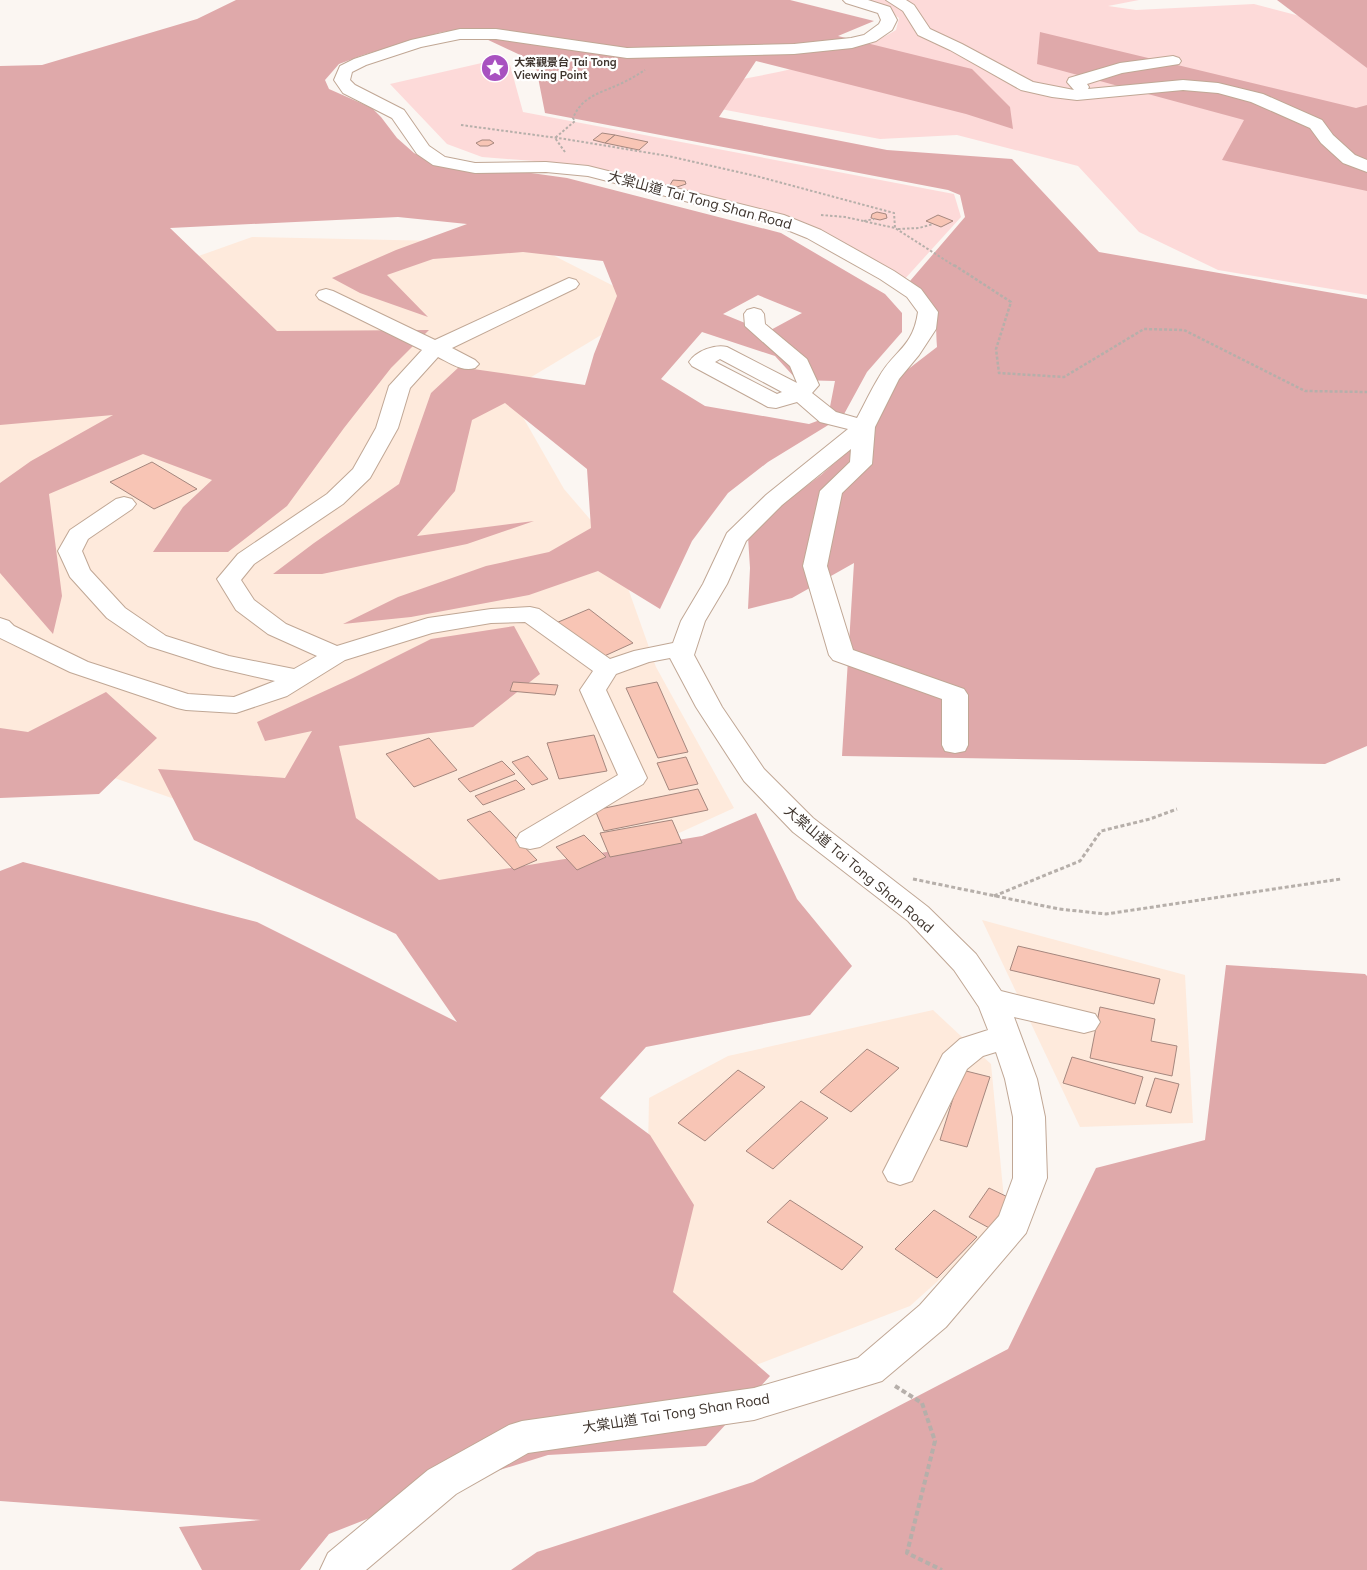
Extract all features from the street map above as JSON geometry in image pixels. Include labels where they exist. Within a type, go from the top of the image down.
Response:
[{"type":"street","name":"大棠山道 Tai Tong Shan Road","points":[[340,1570],[342,1566],[442,1482],[522,1438],[754,1404],[869,1370],[933,1316],[1014,1223],[1030,1178],[1029,1117],[1021,1080],[1008,1040],[991,1000],[965,962],[918,914],[803,825],[754,775],[704,698],[681,655],[693,621],[715,584],[735,538],[774,500],[860,431],[889,377],[912,351],[926,329],[928,312],[914,293],[887,275],[799,227],[588,171],[546,167],[467,167],[439,161],[423,150],[398,114],[346,87],[342,80],[342,74],[346,69],[397,49],[441,37],[469,33],[503,35],[615,52],[665,52],[794,49],[852,43],[870,38],[886,27],[889,20],[885,10],[851,0]]},
{"type":"street","points":[[894,0],[909,8],[924,32],[956,47],[1027,86],[1052,92],[1078,95],[1183,84],[1218,88],[1257,98],[1316,124],[1327,139],[1348,158],[1367,167]]},
{"type":"street","points":[[1096,93],[1085,90],[1075,82],[1120,68],[1173,61]]},
{"type":"street","points":[[336,655],[277,629],[245,605],[229,579],[246,559],[335,499],[362,473],[388,428],[400,386],[435,348],[569,284]]},
{"type":"street","points":[[326,295],[468,364]]},
{"type":"street","points":[[754,314],[755,326],[800,363],[808,384],[800,393],[828,417],[860,431],[861,464],[831,491],[815,566],[842,655],[955,695],[955,745]]},
{"type":"street","points":[[124,504],[78,535],[70,551],[79,572],[116,613],[157,641],[223,662],[298,678]]},
{"type":"street","points":[[0,626],[6,631],[79,667],[186,702],[236,705],[278,690],[336,655],[428,626],[491,616],[530,614],[607,669]]},
{"type":"street","points":[[530,840],[633,778],[593,690],[607,669],[643,656],[684,648]]},
{"type":"street","points":[[991,1000],[1084,1022]]},
{"type":"street","points":[[900,1172],[954,1062],[962,1052],[991,1041],[1008,1040]]},
{"type":"path","points":[[555,138],[575,120],[573,118],[575,110],[596,92],[626,82],[656,64],[665,52]]},
{"type":"path","points":[[461,125],[651,154],[744,173],[894,213],[895,228]]},
{"type":"path","points":[[555,138],[575,168],[574,170]]},
{"type":"path","points":[[818,215],[910,230],[933,224]]},
{"type":"path","points":[[863,221],[874,219]]},
{"type":"path","points":[[895,228],[1011,302],[996,349],[999,373],[1064,377],[1144,330],[1184,330],[1305,391],[1367,392]]},
{"type":"path","points":[[994,896],[1080,861],[1100,831],[1150,820],[1177,809]]},
{"type":"path","points":[[910,878],[1059,909],[1106,914],[1341,879]]},
{"type":"path","points":[[869,1370],[922,1404],[935,1441],[907,1553],[942,1570]]},
{"type":"shaded area","points":[[236,0],[790,0],[874,21],[838,36],[972,69],[1010,107],[1013,129],[966,114],[756,61],[719,117],[887,150],[1012,159],[1099,252],[1367,299],[1367,746],[1325,764],[842,756],[854,563],[792,598],[748,609],[750,568],[748,537],[786,501],[821,475],[873,429],[898,377],[937,347],[934,309],[926,296],[910,281],[965,217],[960,195],[948,190],[545,113],[535,62],[467,30],[442,32],[363,55],[339,64],[325,80],[329,89],[372,108],[397,138],[414,153],[442,167],[477,172],[524,172],[567,178],[781,233],[885,294],[902,313],[902,332],[867,372],[843,416],[768,462],[728,493],[692,541],[660,609],[598,571],[529,595],[411,617],[343,624],[398,597],[486,566],[549,552],[591,528],[587,469],[505,403],[472,420],[455,491],[417,536],[534,521],[467,544],[322,574],[273,574],[399,484],[431,393],[459,367],[585,385],[594,354],[617,296],[603,261],[523,252],[433,259],[387,275],[428,317],[360,293],[332,278],[396,250],[467,224],[398,217],[170,228],[277,331],[429,330],[391,368],[287,506],[228,552],[153,552],[183,507],[212,480],[143,454],[49,494],[62,596],[53,634],[0,573],[0,483],[31,461],[113,415],[0,425],[0,66],[42,65],[197,19]],"holes":[[[758,295],[802,313],[767,332],[723,314]],[[702,332],[775,356],[797,380],[835,381],[828,417],[809,424],[705,406],[661,379]]]},
{"type":"shaded area","points":[[871,0],[1139,0],[1108,6],[1136,10],[1254,4],[1319,21],[1367,42],[1367,295],[1218,270],[1139,232],[1078,166],[957,135],[880,139],[689,103],[685,90],[794,69],[820,62],[872,43],[896,30],[899,18]]},
{"type":"shaded area","points":[[1277,0],[1367,0],[1367,68]]},
{"type":"shaded area","points":[[1040,32],[1356,108],[1367,105],[1367,191],[1222,160],[1244,120],[1037,64]]},
{"type":"shaded area","points":[[486,62],[510,65],[523,112],[954,194],[961,217],[903,281],[762,211],[586,165],[482,157],[447,144],[390,84]]},
{"type":"shaded area","points":[[252,237],[529,243],[651,305],[508,391],[564,489],[613,546],[656,667],[734,808],[521,905],[392,875],[0,738],[0,350],[148,274]]},
{"type":"shaded area","points":[[514,626],[540,674],[473,727],[339,746],[356,818],[439,880],[702,836],[756,813],[797,899],[852,966],[810,1015],[646,1047],[600,1098],[650,1135],[694,1205],[673,1292],[770,1376],[706,1446],[548,1455],[461,1482],[329,1534],[300,1570],[202,1570],[179,1527],[261,1520],[0,1501],[0,871],[23,862],[257,922],[457,1022],[396,934],[194,840],[158,769],[285,778],[312,731],[265,741],[257,722],[353,678],[431,639]]},
{"type":"shaded area","points":[[106,692],[157,738],[99,794],[0,798],[0,728],[28,732]]},
{"type":"shaded area","points":[[982,920],[1185,975],[1193,1123],[1080,1127]]},
{"type":"shaded area","points":[[1226,965],[1365,974],[1367,976],[1367,1570],[511,1570],[537,1552],[753,1482],[1008,1349],[1096,1168],[1205,1140]]},
{"type":"shaded area","points":[[933,1010],[991,1064],[1006,1220],[910,1306],[730,1375],[645,1306],[649,1098],[728,1056]]},
{"type":"building","points":[[602,133],[615,135],[605,143],[593,140]]},
{"type":"building","points":[[615,135],[648,142],[639,150],[605,143]]},
{"type":"building","points":[[482,140],[490,140],[494,143],[488,146],[480,146],[476,143]]},
{"type":"building","points":[[673,180],[685,181],[686,184],[677,187],[670,185]]},
{"type":"building","points":[[877,212],[886,214],[887,218],[880,220],[871,218],[872,214]]},
{"type":"building","points":[[938,215],[953,221],[941,227],[926,221]]},
{"type":"building","points":[[152,462],[197,489],[154,509],[110,482]]},
{"type":"building","points":[[589,609],[633,643],[600,658],[556,623]]},
{"type":"building","points":[[513,682],[558,685],[555,695],[510,691]]},
{"type":"building","points":[[657,682],[688,752],[658,758],[626,688]]},
{"type":"building","points":[[594,735],[607,771],[559,779],[547,743]]},
{"type":"building","points":[[429,738],[457,770],[414,787],[386,754]]},
{"type":"building","points":[[528,756],[548,779],[532,785],[512,762]]},
{"type":"building","points":[[686,757],[698,784],[669,790],[657,763]]},
{"type":"building","points":[[502,761],[515,774],[470,792],[458,779]]},
{"type":"building","points":[[516,780],[525,789],[483,805],[475,796]]},
{"type":"building","points":[[698,789],[708,810],[604,831],[595,810]]},
{"type":"building","points":[[490,811],[537,860],[514,870],[467,820]]},
{"type":"building","points":[[672,820],[682,843],[610,857],[600,833]]},
{"type":"building","points":[[584,835],[606,857],[577,870],[556,847]]},
{"type":"building","points":[[1018,946],[1160,979],[1154,1004],[1010,970]]},
{"type":"building","points":[[1100,1007],[1155,1019],[1151,1041],[1177,1046],[1172,1076],[1090,1058]]},
{"type":"building","points":[[867,1049],[899,1068],[851,1112],[820,1092]]},
{"type":"building","points":[[1072,1057],[1143,1077],[1135,1104],[1063,1083]]},
{"type":"building","points":[[738,1070],[765,1087],[705,1141],[678,1123]]},
{"type":"building","points":[[962,1070],[990,1077],[967,1147],[940,1140]]},
{"type":"building","points":[[1155,1078],[1179,1084],[1171,1113],[1146,1106]]},
{"type":"building","points":[[801,1101],[828,1118],[773,1169],[746,1151]]},
{"type":"building","points":[[989,1188],[1014,1200],[993,1230],[969,1217]]},
{"type":"building","points":[[790,1200],[863,1247],[842,1270],[767,1222]]},
{"type":"building","points":[[934,1210],[977,1237],[937,1278],[895,1249]]},
{"type":"place","name":"大棠觀景台 Tai Tong Viewing Point","points":[[495,68]]}]
